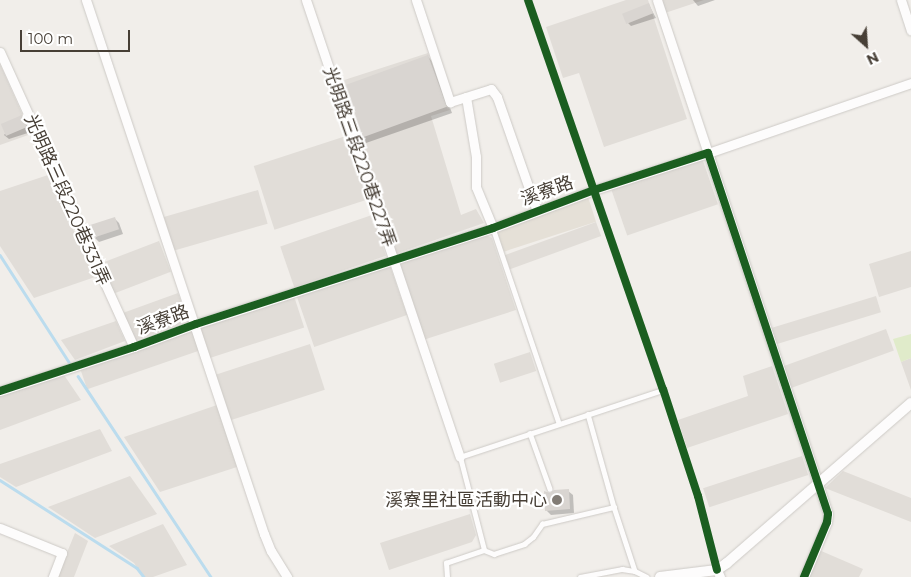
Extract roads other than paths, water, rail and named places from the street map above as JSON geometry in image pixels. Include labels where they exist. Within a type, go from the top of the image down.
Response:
[{"type":"street","points":[[86,0],[196,324],[264,534],[271,551],[287,577]]},
{"type":"street","name":"光明路三段220巷227弄","points":[[306,0],[460,457]]},
{"type":"street","points":[[416,0],[450,102],[491,89],[497,97],[536,211]]},
{"type":"street","points":[[657,0],[828,514],[827,522],[804,577]]},
{"type":"street","points":[[901,0],[911,30]]},
{"type":"street","name":"光明路三段220巷331弄","points":[[0,52],[134,347]]},
{"type":"street","name":"溪寮路","points":[[0,391],[134,347],[196,324],[492,228],[536,211],[911,83]]},
{"type":"street","points":[[466,97],[476,157],[476,187],[492,228]]},
{"type":"street","points":[[660,577],[718,574],[911,403]]},
{"type":"street","points":[[0,528],[62,553],[53,577]]},
{"type":"lane","points":[[492,228],[559,423]]},
{"type":"lane","points":[[484,550],[460,457],[663,390]]},
{"type":"lane","points":[[588,414],[614,507],[635,571]]},
{"type":"lane","points":[[530,433],[550,489]]},
{"type":"lane","points":[[447,577],[446,563],[484,550],[494,554],[515,547],[533,537],[542,524],[614,507]]},
{"type":"lane","points":[[580,577],[622,569],[635,571],[647,577]]},
{"type":"waterway","points":[[0,255],[69,362]]},
{"type":"waterway","points":[[78,376],[211,577]]},
{"type":"waterway","points":[[0,480],[137,568],[144,577]]},
{"type":"place","name":"溪寮里社區活動中心","points":[[557,500]]}]
